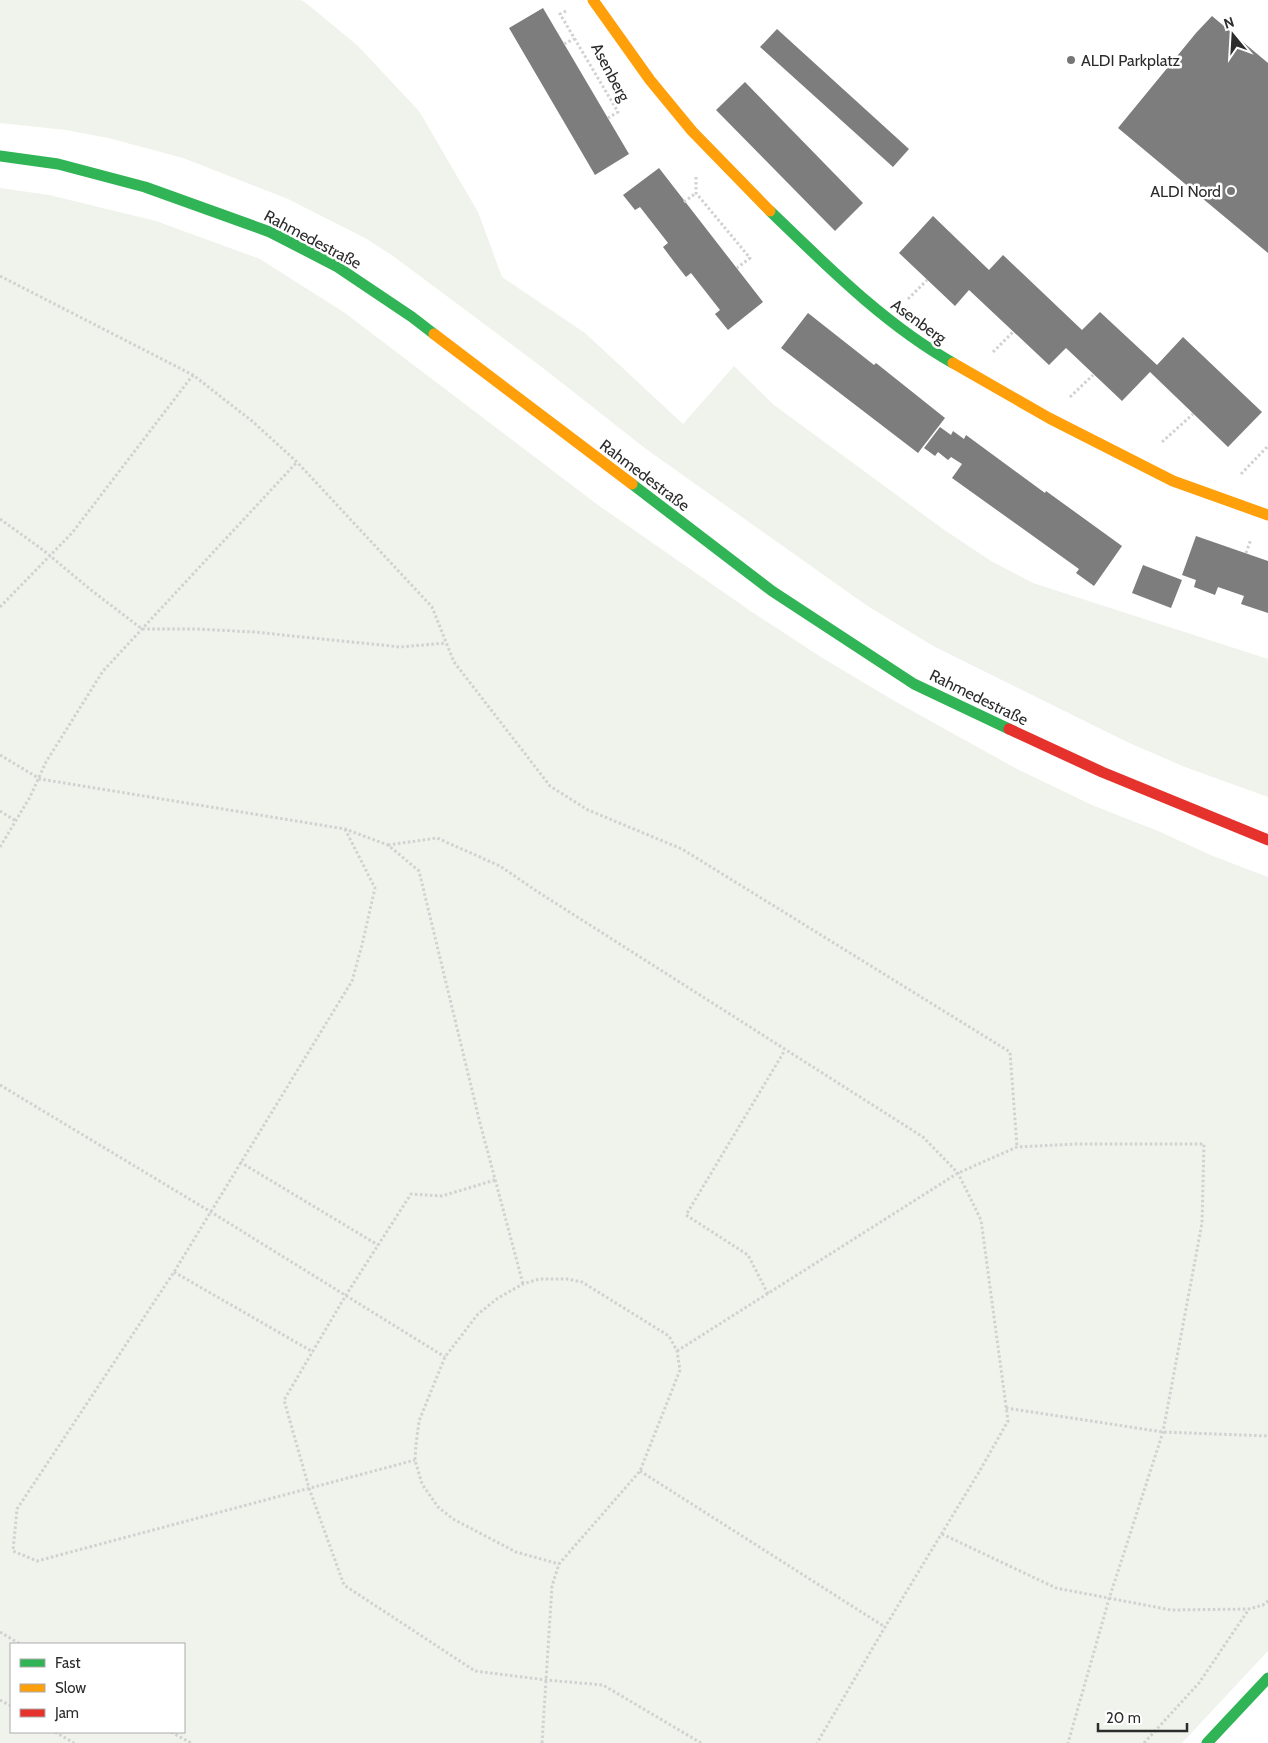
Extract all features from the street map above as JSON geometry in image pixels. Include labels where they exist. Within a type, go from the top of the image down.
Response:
[{"type":"main road","name":"Asenberg","points":[[592,0],[650,80],[714,155],[832,271],[888,319],[938,355],[1049,418],[1174,481],[1268,515]]},
{"type":"main road","name":"Rahmedestraße","points":[[0,156],[58,164],[145,188],[270,232],[336,266],[412,317],[772,591],[914,684],[1102,772],[1268,840]]},
{"type":"main road","points":[[1208,1743],[1268,1678]]},
{"type":"path","name":"Asenberg","points":[[567,10],[560,14],[618,112],[608,118]]},
{"type":"path","name":"Asenberg","points":[[564,44],[574,39]]},
{"type":"path","points":[[714,155],[696,172],[696,193],[750,258],[737,268]]},
{"type":"path","points":[[684,202],[696,193]]},
{"type":"path","points":[[0,276],[192,375],[252,421],[297,462],[432,607],[454,662],[550,786],[588,810],[682,849],[1010,1052],[1017,1147]]},
{"type":"path","points":[[0,607],[72,533],[192,375]]},
{"type":"path","points":[[1140,464],[1193,414]]},
{"type":"path","points":[[1219,498],[1268,446]]},
{"type":"path","points":[[0,847],[40,779],[46,762],[103,671],[297,462]]},
{"type":"path","points":[[0,519],[49,555],[142,629],[254,632],[400,647],[446,643]]},
{"type":"path","points":[[0,755],[40,779],[345,830],[388,845],[419,871],[522,1284]]},
{"type":"path","points":[[0,811],[16,821]]},
{"type":"path","points":[[345,830],[375,888],[352,981],[174,1272],[17,1509],[13,1551],[37,1561],[415,1460]]},
{"type":"path","points":[[388,845],[437,838],[500,866],[785,1050],[924,1137],[958,1173],[981,1220],[1008,1421],[817,1743]]},
{"type":"path","points":[[768,1294],[748,1255],[686,1215],[785,1050]]},
{"type":"path","points":[[0,1085],[211,1212],[445,1357]]},
{"type":"path","points":[[677,1351],[958,1173],[1017,1147],[1077,1144],[1204,1144],[1202,1223],[1163,1432],[1109,1599],[1068,1743]]},
{"type":"path","points":[[240,1162],[378,1245]]},
{"type":"path","points":[[495,1180],[442,1196],[410,1194],[346,1295],[284,1400],[309,1488],[344,1585],[475,1671],[603,1685],[701,1743]]},
{"type":"path","points":[[174,1272],[313,1352]]},
{"type":"path","points":[[542,1743],[552,1586],[559,1564],[640,1471],[680,1370],[677,1351],[669,1336],[582,1282],[567,1279],[539,1279],[522,1284],[498,1298],[478,1314],[445,1357],[419,1421],[415,1460],[422,1484],[438,1507],[453,1519],[516,1552],[559,1564]]},
{"type":"path","points":[[1006,1408],[1163,1432],[1268,1436]]},
{"type":"path","points":[[640,1471],[885,1627]]},
{"type":"path","points":[[942,1534],[1056,1588],[1069,1589],[1109,1599],[1171,1610],[1249,1609],[1263,1605],[1268,1601]]},
{"type":"path","points":[[1144,1743],[1199,1683],[1249,1609]]},
{"type":"path","points":[[0,1632],[18,1643]]},
{"type":"path","points":[[56,1733],[68,1742],[74,1743]]},
{"type":"path","points":[[173,1733],[191,1743]]},
{"type":"shaded area","points":[[0,0],[301,0],[306,3],[358,46],[419,111],[478,212],[502,277],[585,333],[683,424],[734,366],[774,405],[943,529],[991,561],[1033,583],[1268,659],[1268,797],[1185,767],[1127,742],[933,646],[866,605],[646,449],[543,368],[393,256],[365,238],[288,199],[183,158],[108,138],[66,130],[0,123]]},
{"type":"shaded area","points":[[0,188],[49,195],[156,221],[260,259],[345,313],[598,505],[752,612],[824,659],[898,703],[1017,769],[1092,805],[1268,877],[1268,1651],[1182,1743],[0,1743]]},
{"type":"building","points":[[543,8],[629,154],[595,175],[509,28]]},
{"type":"building","name":"ALDI Nord","points":[[1212,16],[1268,63],[1268,253],[1118,128]]},
{"type":"building","points":[[777,29],[909,149],[893,167],[760,47]]},
{"type":"building","points":[[745,82],[863,203],[835,231],[716,110]]},
{"type":"building","points":[[659,168],[763,302],[728,330],[715,314],[720,310],[691,273],[686,277],[675,263],[663,247],[668,243],[640,207],[635,210],[623,195]]},
{"type":"building","points":[[933,216],[989,270],[1003,255],[1082,330],[1100,312],[1157,365],[1183,337],[1262,412],[1228,447],[1150,372],[1122,401],[1066,348],[1049,365],[969,290],[955,306],[899,253]]},
{"type":"building","points":[[808,313],[874,365],[876,363],[945,418],[918,453],[781,348]]},
{"type":"building","points":[[940,427],[951,435],[953,431],[964,439],[966,435],[1122,546],[1094,586],[1076,573],[1079,569],[952,478],[962,464],[951,457],[948,460],[938,452],[935,456],[924,448]]},
{"type":"building","points":[[1196,536],[1268,561],[1268,613],[1241,604],[1244,596],[1218,587],[1215,595],[1194,587],[1196,580],[1182,575]]},
{"type":"building","points":[[1143,565],[1182,580],[1171,608],[1132,593]]},
{"type":"traffic: fast","points":[[0,156],[58,164],[145,187],[270,232],[336,266],[434,334]]},
{"type":"traffic: fast","points":[[770,211],[857,293],[903,330],[953,363]]},
{"type":"traffic: fast","points":[[632,484],[772,591],[914,684],[1009,729]]},
{"type":"traffic: fast","points":[[1207,1743],[1268,1678]]},
{"type":"traffic: slow","points":[[593,0],[650,80],[692,131],[770,211]]},
{"type":"traffic: slow","points":[[434,334],[632,484]]},
{"type":"traffic: slow","points":[[953,363],[1049,418],[1173,481],[1268,515]]},
{"type":"traffic: jam","points":[[1009,729],[1102,772],[1268,840]]},
{"type":"place","name":"ALDI Parkplatz","points":[[1071,60]]},
{"type":"place","name":"ALDI Nord","points":[[1231,191]]}]
